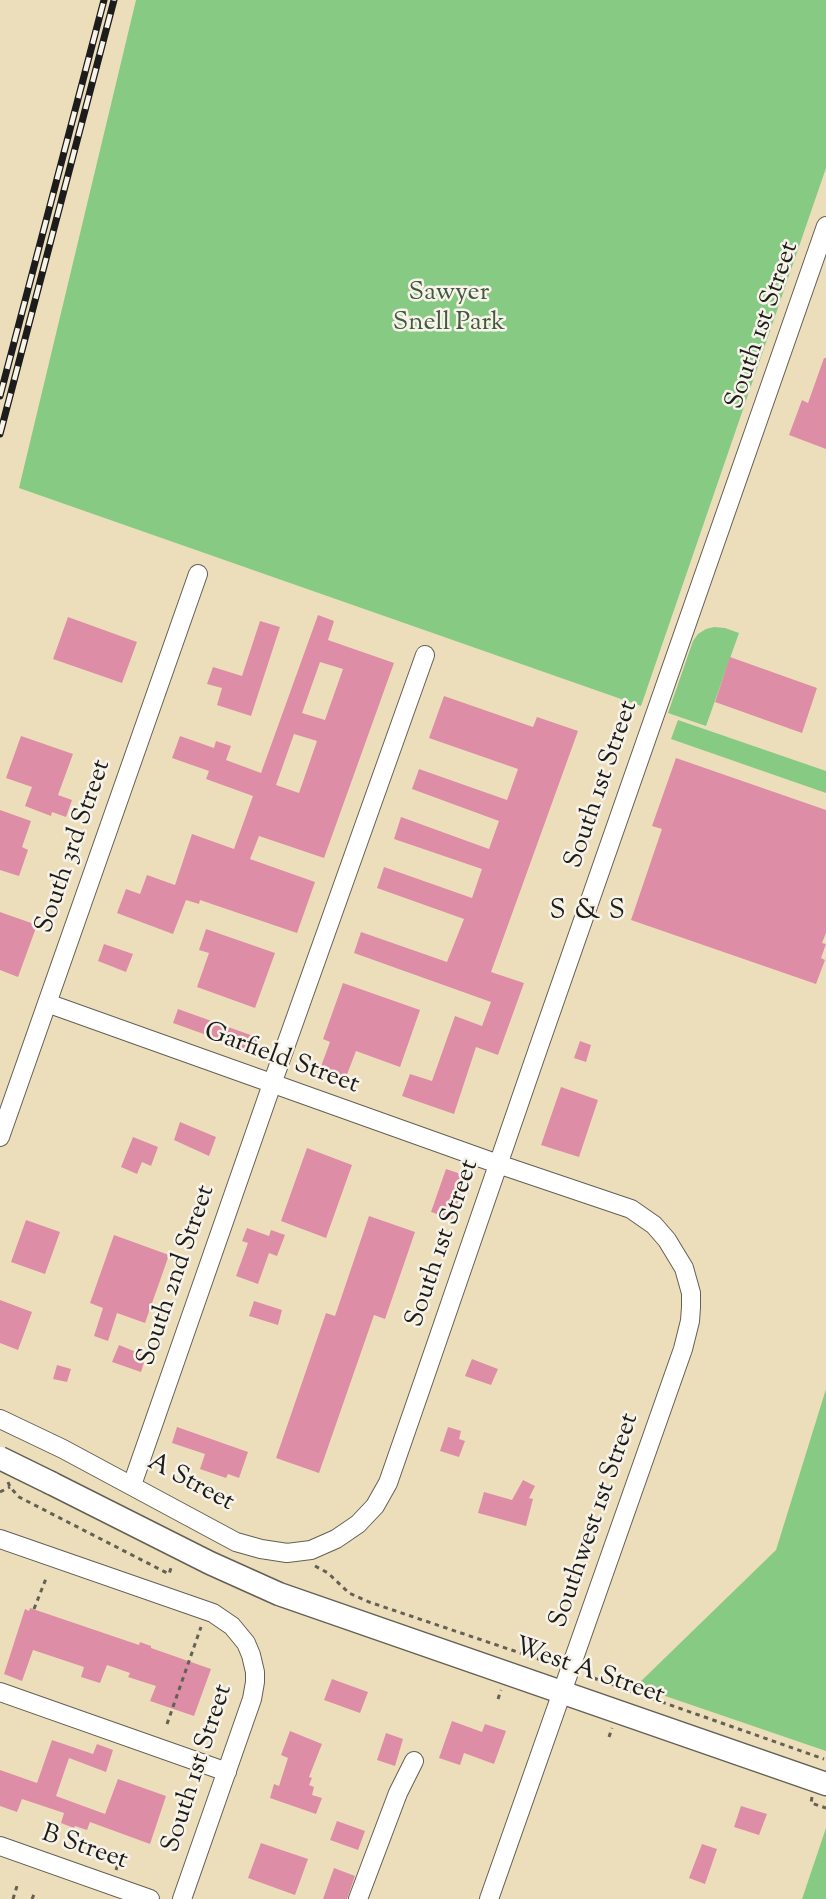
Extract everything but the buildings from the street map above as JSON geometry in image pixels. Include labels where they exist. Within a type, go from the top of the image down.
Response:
[{"type":"main road","name":"West A Street","points":[[0,1458],[231,1573],[279,1594],[826,1784]]},
{"type":"street","name":"South 1st Street","points":[[358,1524],[375,1506],[388,1483],[826,226]]},
{"type":"street","name":"South 3rd Street","points":[[0,1137],[198,574]]},
{"type":"street","name":"South 2nd Street","points":[[132,1485],[272,1083],[425,655]]},
{"type":"street","name":"Garfield Street","points":[[47,1003],[640,1214],[654,1225],[673,1250],[684,1268],[691,1293]]},
{"type":"street","name":"Southwest 1st Street","points":[[489,1899],[683,1349],[690,1321],[691,1293]]},
{"type":"street","name":"A Street","points":[[0,1419],[63,1449],[236,1542],[286,1553],[311,1550],[336,1539],[358,1524]]},
{"type":"street","points":[[0,1540],[207,1611]]},
{"type":"street","name":"South 1st Street","points":[[182,1899],[253,1693],[255,1672],[246,1643],[232,1626],[207,1611]]},
{"type":"street","points":[[0,1692],[227,1772]]},
{"type":"street","points":[[358,1899],[398,1793],[414,1761]]},
{"type":"street","name":"B Street","points":[[0,1846],[150,1899]]},
{"type":"path","points":[[0,1492],[10,1487]]},
{"type":"path","points":[[34,1609],[47,1576]]},
{"type":"path","points":[[167,1724],[207,1611]]},
{"type":"path","points":[[13,1899],[17,1886]]},
{"type":"path","points":[[32,1899],[35,1892]]},
{"type":"green space","name":"Sawyer Snell Park","points":[[136,0],[826,0],[826,168],[641,706],[19,488]]},
{"type":"green space","points":[[714,627],[739,633],[706,726],[668,713],[693,641],[698,634]]},
{"type":"green space","points":[[678,720],[826,771],[826,793],[671,739]]},
{"type":"green space","points":[[826,1389],[826,1751],[636,1686],[776,1550]]},
{"type":"green space","points":[[826,1828],[826,1899],[802,1899]]},
{"type":"railway","points":[[0,396],[104,0]]},
{"type":"railway","points":[[0,434],[114,0]]},
{"type":"district","name":"S & S","points":[[588,913]]}]
